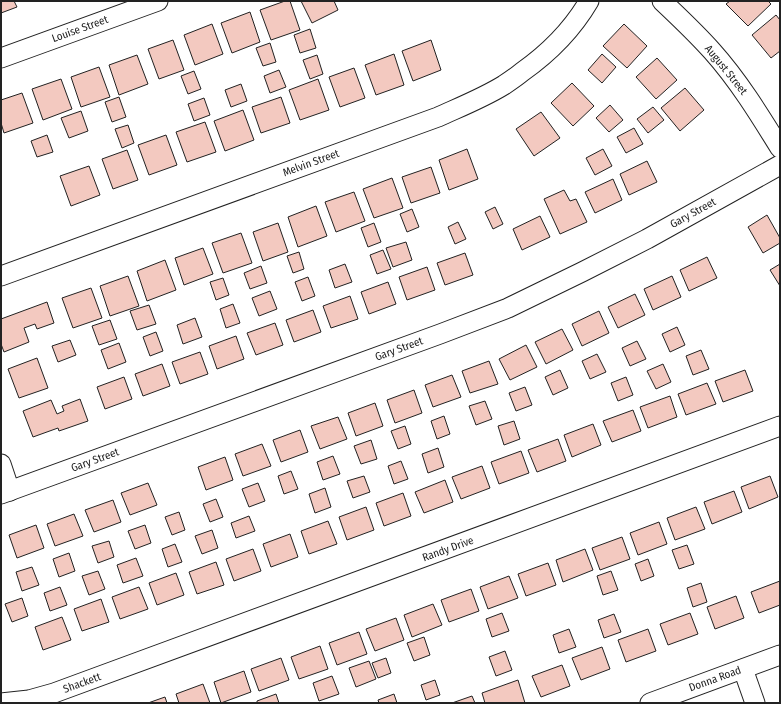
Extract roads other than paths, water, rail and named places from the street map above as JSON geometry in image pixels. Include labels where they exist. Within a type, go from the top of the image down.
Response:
[{"type":"street","name":"Louise Street","points":[[1,58],[158,1]]},
{"type":"street","name":"Melvin Street","points":[[1,276],[438,117],[480,98],[505,84],[536,62],[554,46],[581,15],[589,1]]},
{"type":"street","name":"August Street","points":[[662,1],[684,21],[732,75],[750,100],[780,148]]},
{"type":"street","name":"Gary Street","points":[[6,493],[508,308],[647,239],[780,165]]},
{"type":"street","name":"Randy Drive","points":[[115,671],[780,426]]},
{"type":"street","points":[[1,464],[6,493]]},
{"type":"street","name":"Donna Road","points":[[650,703],[780,655]]},
{"type":"street","points":[[743,669],[755,703]]},
{"type":"street","name":"Shackett","points":[[1,703],[29,700],[54,694],[115,671]]}]
